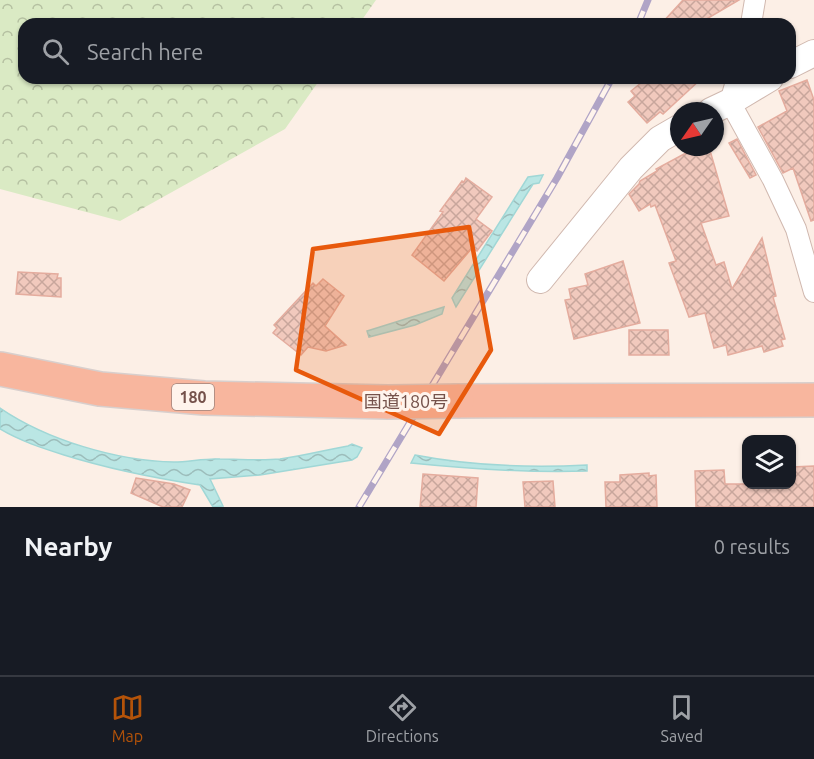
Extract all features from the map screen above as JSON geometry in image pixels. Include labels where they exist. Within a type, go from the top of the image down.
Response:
[{"type":"highway","name":"国道180号","points":[[0,369],[100,389],[204,399],[388,402],[814,400]]},
{"type":"street","points":[[752,18],[755,0]]},
{"type":"street","points":[[796,62],[814,53]]},
{"type":"street","points":[[724,102],[734,84]]},
{"type":"street","points":[[724,105],[760,84]]},
{"type":"street","points":[[724,111],[773,180],[796,229],[814,292]]},
{"type":"street","points":[[540,280],[631,168],[660,139],[670,133]]},
{"type":"highlighted area","points":[[469,227],[491,350],[439,434],[296,370],[313,249]]},
{"type":"green space","points":[[0,0],[376,0],[363,18],[18,18],[18,84],[317,84],[285,129],[120,221],[0,189]]},
{"type":"water","points":[[543,175],[539,183],[533,184],[456,307],[452,298],[528,177]]},
{"type":"water","points":[[444,307],[442,314],[415,325],[369,337],[367,331]]},
{"type":"water","points":[[0,408],[39,430],[83,447],[152,461],[272,460],[352,444],[362,448],[357,457],[352,460],[260,475],[210,479],[223,506],[213,507],[200,485],[98,465],[15,437],[0,429]]},
{"type":"water","points":[[415,455],[458,462],[501,465],[587,465],[587,471],[499,470],[411,463]]},
{"type":"building","points":[[683,0],[739,0],[708,18],[666,18]]},
{"type":"building","points":[[807,80],[814,100],[814,220],[811,221],[793,168],[783,173],[758,127],[787,111],[779,91]]},
{"type":"building","points":[[640,84],[696,84],[676,102],[670,102],[670,108],[663,114],[660,112],[647,123],[628,102],[635,96],[631,91]]},
{"type":"building","points":[[737,139],[756,175],[750,178],[729,143]]},
{"type":"building","points":[[680,156],[712,156],[729,216],[701,223],[716,265],[724,262],[732,289],[762,238],[776,296],[773,297],[785,339],[781,340],[783,346],[764,352],[762,346],[728,355],[726,345],[714,348],[705,313],[689,317],[669,263],[676,261],[655,205],[651,207],[650,204],[639,211],[629,194],[640,181],[657,171],[656,169]]},
{"type":"building","points":[[466,178],[492,197],[476,219],[492,231],[477,251],[472,248],[444,281],[412,255],[443,212],[440,211]]},
{"type":"building","points":[[623,261],[640,323],[574,339],[565,300],[571,299],[569,289],[588,285],[585,274]]},
{"type":"building","points":[[18,272],[58,274],[57,278],[61,278],[61,297],[16,294]]},
{"type":"building","points":[[323,279],[344,296],[325,326],[346,345],[326,351],[308,347],[301,355],[273,333],[277,328],[274,325],[313,283],[316,286]]},
{"type":"building","points":[[629,330],[668,330],[669,355],[629,355]]},
{"type":"building","points":[[814,466],[814,507],[696,507],[695,471],[724,470],[725,484],[742,484],[742,489],[796,489],[796,467]]},
{"type":"building","points":[[649,473],[649,476],[656,475],[657,507],[606,507],[605,482],[620,482],[620,475]]},
{"type":"building","points":[[423,474],[478,478],[476,507],[420,507]]},
{"type":"building","points":[[136,478],[174,484],[190,490],[182,507],[163,507],[131,493]]},
{"type":"building","points":[[553,481],[555,507],[525,507],[523,482]]},
{"type":"railway","points":[[640,18],[648,0]]},
{"type":"railway","points":[[359,507],[557,178],[609,84]]}]
